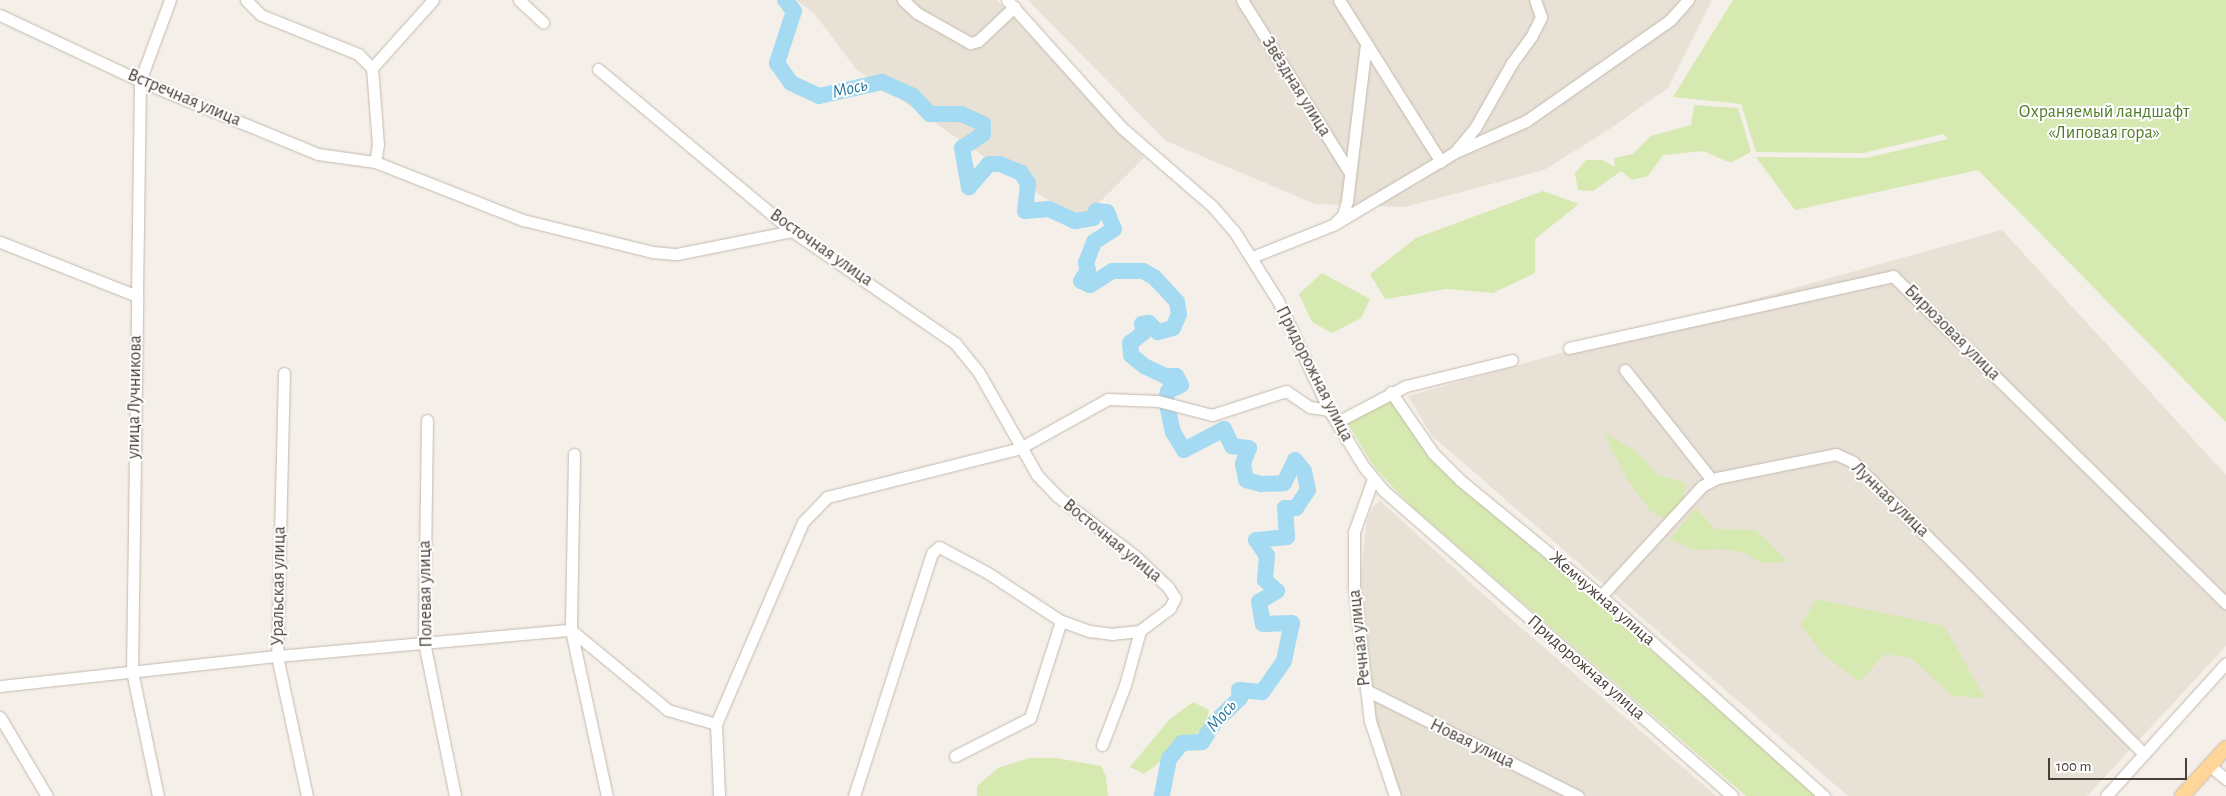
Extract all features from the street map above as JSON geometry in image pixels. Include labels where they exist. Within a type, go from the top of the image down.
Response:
[{"type":"main road","points":[[2182,796],[2226,748]]},
{"type":"street","name":"улица Лучникова","points":[[158,796],[132,672],[140,81],[170,0]]},
{"type":"street","points":[[246,0],[260,16],[358,54],[372,68],[378,144],[375,162]]},
{"type":"street","points":[[372,68],[433,0]]},
{"type":"street","points":[[519,0],[543,22]]},
{"type":"street","points":[[903,0],[917,13],[970,43],[978,42],[1014,2]]},
{"type":"street","name":"Звёздная улица","points":[[1242,0],[1350,173]]},
{"type":"street","points":[[1339,0],[1441,162]]},
{"type":"street","points":[[1454,153],[1476,128],[1512,63],[1532,35],[1541,18],[1535,0]]},
{"type":"street","points":[[1252,257],[1333,225],[1454,153],[1526,121],[1670,20],[1688,0]]},
{"type":"street","name":"Придорожная улица","points":[[1014,2],[1023,17],[1122,128],[1212,206],[1252,257],[1278,301],[1329,410],[1373,479],[1413,518],[1732,796]]},
{"type":"street","name":"Встречная улица","points":[[0,15],[140,81],[318,154],[375,162],[522,220],[652,252],[677,254],[713,249],[792,231]]},
{"type":"street","points":[[1333,225],[1343,215],[1366,43]]},
{"type":"street","name":"Восточная улица","points":[[598,69],[792,231],[955,343],[978,371],[1020,448],[1038,475],[1057,496],[1134,555],[1168,587],[1175,598],[1170,608],[1140,632]]},
{"type":"street","points":[[0,242],[137,296]]},
{"type":"street","name":"Бирюзовая улица","points":[[1569,348],[1894,276],[2226,603]]},
{"type":"street","points":[[1337,422],[1391,392],[1428,379],[1512,360]]},
{"type":"street","points":[[1625,370],[1712,480]]},
{"type":"street","name":"Уральская улица","points":[[284,373],[277,656],[307,796]]},
{"type":"street","points":[[719,796],[716,724],[803,522],[826,497],[1020,448],[1108,399],[1158,401],[1218,414],[1286,391],[1310,407],[1329,410]]},
{"type":"street","name":"Жемчужная улица","points":[[1391,392],[1441,463],[1602,596],[1824,796]]},
{"type":"street","name":"Полевая улица","points":[[427,420],[424,642],[455,796]]},
{"type":"street","points":[[574,454],[571,630],[607,796]]},
{"type":"street","name":"Лунная улица","points":[[1602,596],[1689,499],[1712,480],[1817,456],[1836,454],[1844,456],[2144,754]]},
{"type":"street","name":"Речная улица","points":[[1373,479],[1354,532],[1354,587],[1366,690],[1380,758],[1395,796]]},
{"type":"street","points":[[854,796],[932,553],[939,547],[964,560],[1061,621],[1089,631],[1113,634],[1140,632],[1124,685],[1102,745]]},
{"type":"street","points":[[955,756],[1030,718],[1061,621]]},
{"type":"street","points":[[0,686],[277,656],[571,630],[668,710],[716,724]]},
{"type":"street","points":[[2106,796],[2226,663]]},
{"type":"street","name":"Новая улица","points":[[1366,690],[1578,796]]},
{"type":"street","points":[[0,717],[47,796]]},
{"type":"street","points":[[2210,766],[2226,778]]},
{"type":"shaded area","points":[[796,0],[997,0],[1144,158],[1080,222],[856,69],[814,13]]},
{"type":"shaded area","points":[[1028,0],[1712,0],[1668,88],[1608,130],[1544,170],[1405,207],[1315,204],[1166,141]]},
{"type":"shaded area","points":[[2002,230],[2226,475],[2226,646],[2087,796],[1848,796],[1432,436],[1408,396]]},
{"type":"shaded area","points":[[1380,501],[1504,613],[1716,796],[1401,796],[1379,741],[1360,582],[1367,520],[1373,507]]},
{"type":"green space","name":"Охраняемый ландшафт «Липовая гора»","points":[[1733,0],[2226,0],[2226,422],[1978,170],[1795,210],[1756,157],[1866,158],[1948,139],[1943,134],[1863,153],[1756,152],[1741,104],[1673,97]]},
{"type":"green space","points":[[1694,105],[1738,108],[1751,152],[1730,163],[1704,151],[1663,155],[1648,176],[1632,180],[1621,171],[1593,191],[1578,190],[1575,173],[1586,160],[1602,160],[1615,167],[1614,158],[1633,154],[1651,136],[1691,125]]},
{"type":"green space","points":[[1543,191],[1579,204],[1535,239],[1535,273],[1493,293],[1446,289],[1385,299],[1370,274],[1416,238]]},
{"type":"green space","points":[[1322,273],[1370,299],[1361,318],[1332,333],[1312,322],[1299,294]]},
{"type":"green space","points":[[1386,399],[1394,402],[1474,497],[1819,796],[1746,796],[1411,506],[1374,467],[1347,422]]},
{"type":"green space","points":[[1603,432],[1635,450],[1658,475],[1686,483],[1683,501],[1664,519],[1651,512],[1627,479]]},
{"type":"green space","points":[[1696,508],[1715,529],[1756,530],[1788,562],[1762,563],[1745,553],[1722,549],[1694,550],[1670,539]]},
{"type":"green space","points":[[1817,599],[1944,626],[1985,698],[1952,696],[1911,658],[1885,654],[1859,682],[1824,655],[1800,625]]},
{"type":"green space","points":[[1193,702],[1209,710],[1205,727],[1144,774],[1130,767],[1169,720]]},
{"type":"green space","points":[[1029,758],[1056,758],[1101,766],[1106,777],[1108,796],[977,796],[977,786],[998,768]]},
{"type":"waterway","name":"Мось","points":[[785,0],[794,11],[777,63],[791,83],[819,96],[882,82],[913,96],[930,114],[961,114],[983,124],[983,134],[962,148],[969,187],[989,164],[1000,164],[1021,173],[1028,183],[1025,211],[1049,209],[1075,221],[1093,218],[1096,211],[1107,212],[1114,229],[1094,242],[1086,263],[1088,270],[1081,281],[1090,285],[1112,271],[1143,271],[1154,277],[1177,302],[1179,314],[1173,328],[1158,332],[1149,323],[1142,324],[1143,333],[1130,343],[1131,355],[1144,366],[1165,376],[1176,376],[1181,385],[1168,391],[1166,400],[1173,432],[1184,450],[1224,429],[1232,446],[1249,448],[1243,464],[1246,480],[1261,484],[1284,483],[1295,460],[1304,471],[1308,490],[1296,508],[1285,508],[1287,537],[1256,540],[1267,556],[1265,580],[1277,591],[1259,602],[1263,624],[1292,623],[1284,661],[1262,692],[1239,690],[1240,698],[1215,722],[1202,742],[1182,743],[1169,759],[1162,796]]}]
